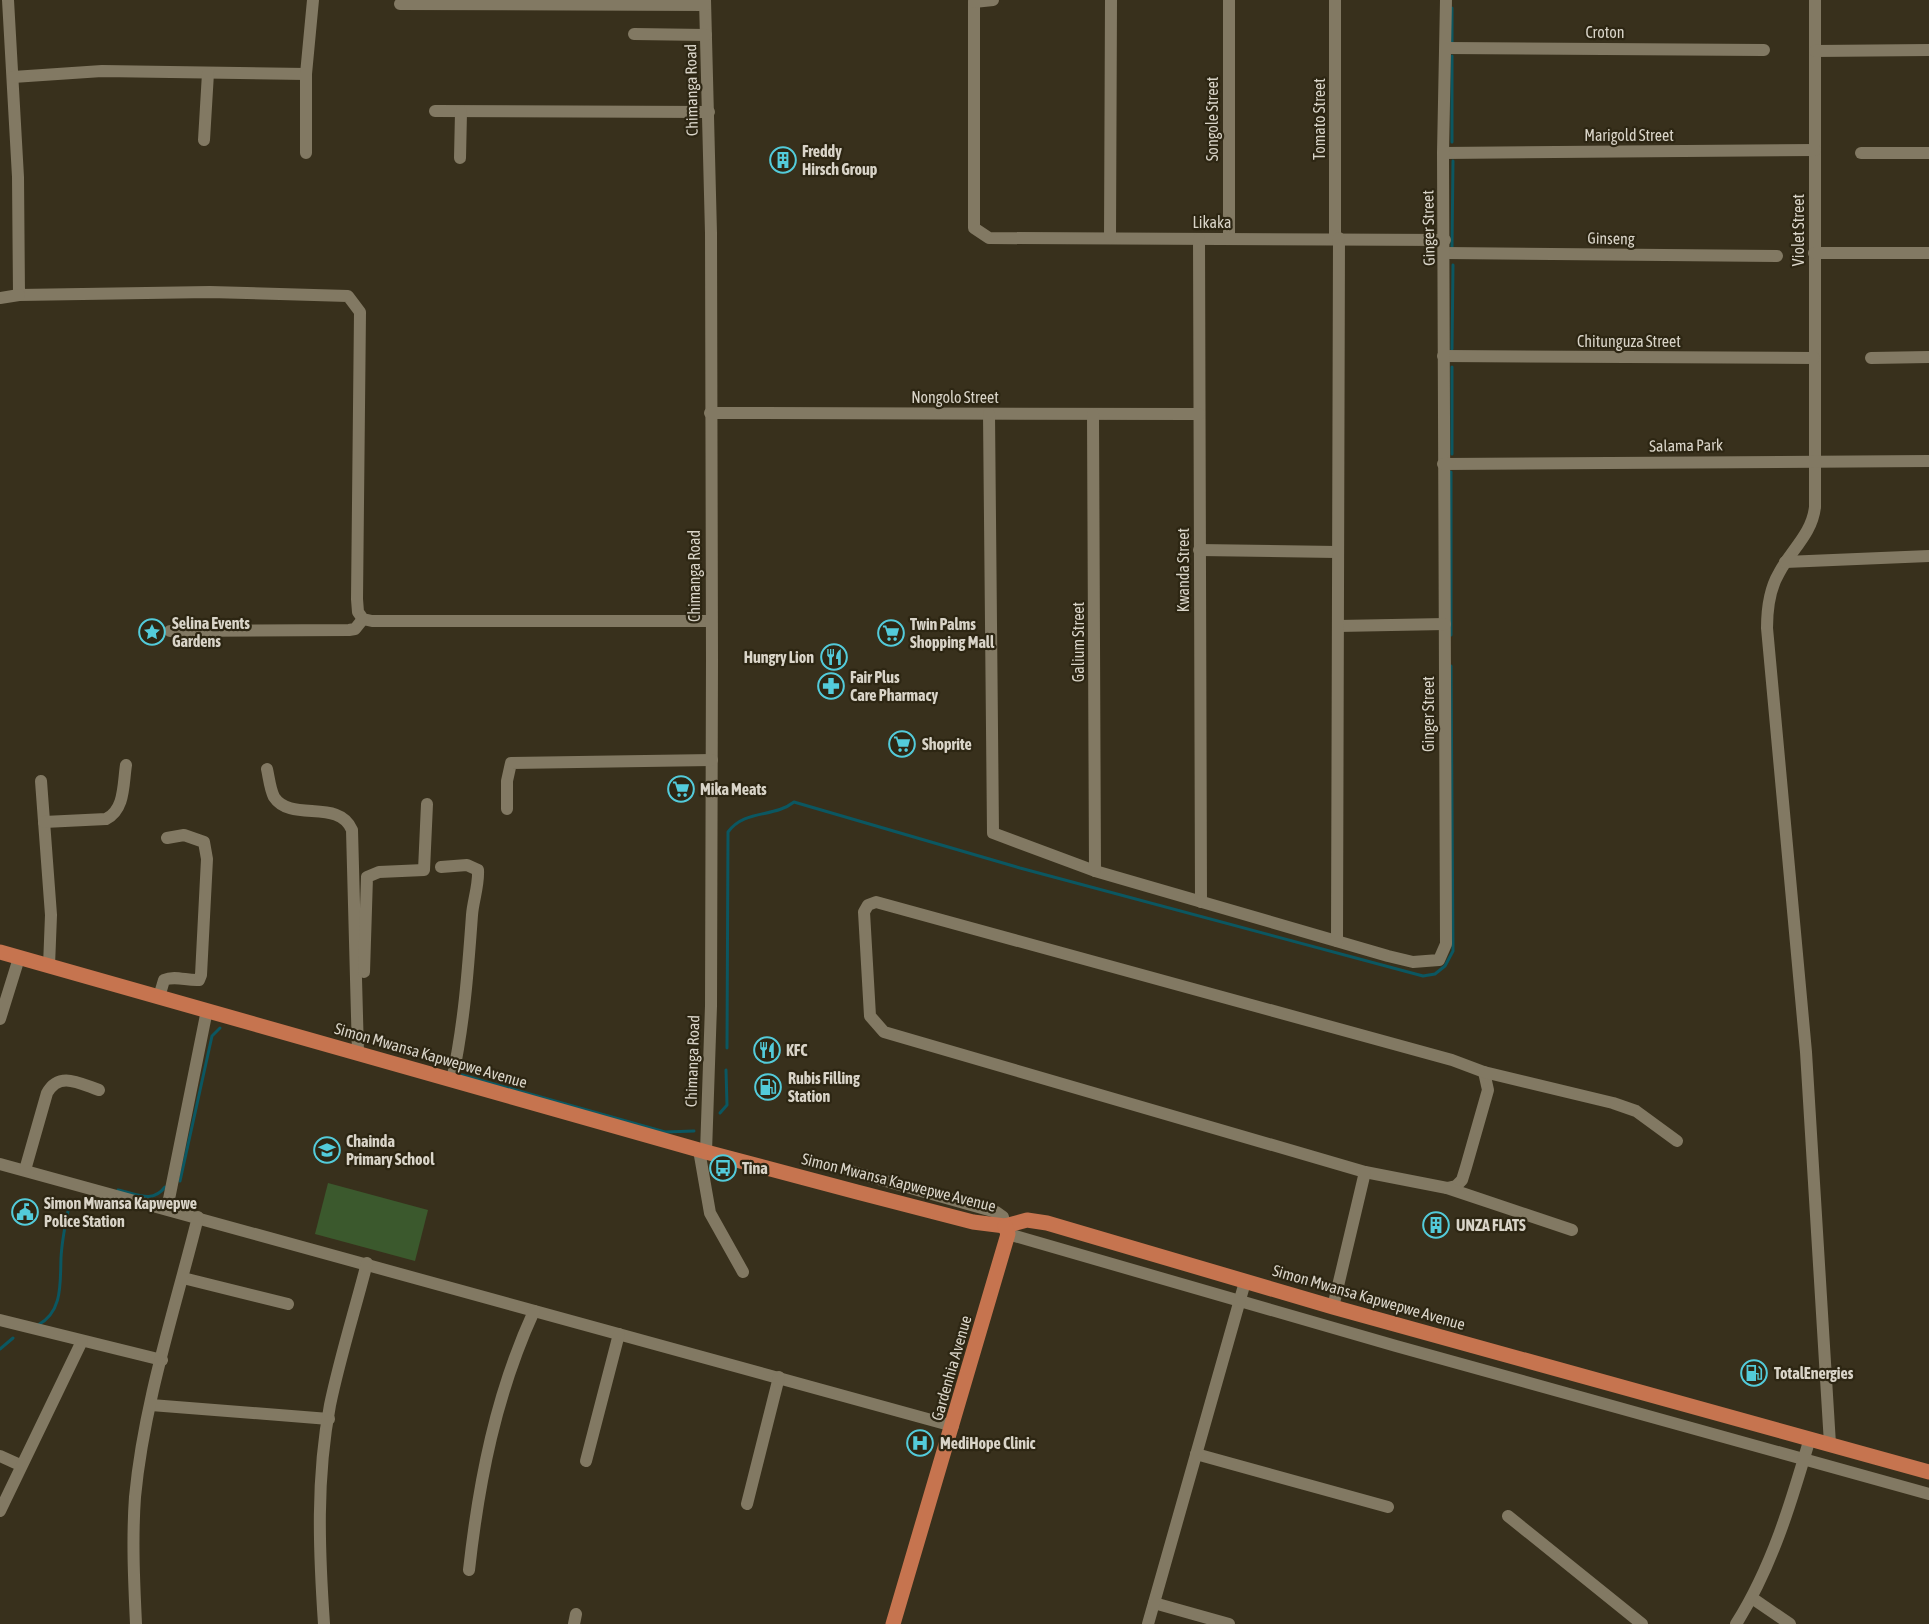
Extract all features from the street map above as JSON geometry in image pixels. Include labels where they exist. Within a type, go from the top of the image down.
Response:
[{"type":"main road","name":"Simon Mwansa Kapwepwe Avenue","points":[[0,952],[702,1151],[973,1222],[1006,1230],[1027,1220],[1047,1223],[1245,1282],[1929,1472]]},
{"type":"main road","name":"Gardenhia Avenue","points":[[893,1624],[953,1426],[1006,1230]]},
{"type":"street","points":[[8,0],[14,77],[19,295]]},
{"type":"street","points":[[306,153],[306,74],[313,0]]},
{"type":"street","points":[[973,1],[993,0]]},
{"type":"street","points":[[1110,238],[1111,0]]},
{"type":"street","name":"Songole Street","points":[[1229,0],[1229,238]]},
{"type":"street","name":"Tomato Street","points":[[1335,0],[1338,626],[1336,941]]},
{"type":"street","name":"Ginger Street","points":[[989,414],[993,833],[1095,871],[1336,941],[1413,962],[1439,960],[1444,954],[1443,357],[1445,246],[1443,153],[1446,0]]},
{"type":"street","name":"Violet Street","points":[[1815,0],[1813,520],[1785,562],[1771,590],[1767,628],[1806,1052],[1830,1444]]},
{"type":"street","name":"Likaka","points":[[973,1],[974,228],[979,234],[989,238],[1337,238],[1445,246]]},
{"type":"street","points":[[400,4],[705,2]]},
{"type":"street","name":"Chimanga Road","points":[[705,2],[711,298],[711,1006],[702,1151],[710,1213],[743,1272]]},
{"type":"street","points":[[634,34],[706,35]]},
{"type":"street","name":"Croton","points":[[1446,48],[1764,50]]},
{"type":"street","points":[[1815,51],[1929,50]]},
{"type":"street","points":[[14,77],[102,71],[306,74]]},
{"type":"street","points":[[204,140],[208,73]]},
{"type":"street","points":[[435,111],[709,112]]},
{"type":"street","points":[[460,158],[462,112]]},
{"type":"street","name":"Marigold Street","points":[[1443,153],[1815,150]]},
{"type":"street","points":[[1862,153],[1929,153]]},
{"type":"street","name":"Kwanda Street","points":[[1199,238],[1200,902]]},
{"type":"street","name":"Ginseng","points":[[1445,246],[1776,256]]},
{"type":"street","points":[[1814,253],[1929,253]]},
{"type":"street","points":[[0,298],[19,295],[210,292],[348,296],[355,301],[360,312],[357,599],[358,612],[363,619],[372,621],[711,621]]},
{"type":"street","name":"Chitunguza Street","points":[[1443,357],[1814,358]]},
{"type":"street","points":[[1871,358],[1929,357]]},
{"type":"street","name":"Nongolo Street","points":[[710,413],[1199,414]]},
{"type":"street","name":"Galium Street","points":[[1094,414],[1095,871]]},
{"type":"street","name":"Salama Park","points":[[1443,464],[1929,461]]},
{"type":"street","points":[[1199,550],[1337,552]]},
{"type":"street","points":[[1785,562],[1929,556]]},
{"type":"street","points":[[170,631],[350,630],[355,629],[363,619]]},
{"type":"street","points":[[1338,626],[1445,624]]},
{"type":"street","points":[[507,809],[507,781],[511,763],[711,760]]},
{"type":"street","points":[[44,822],[106,819],[113,816],[119,806],[126,765]]},
{"type":"street","points":[[267,769],[273,795],[280,803],[291,808],[340,816],[348,821],[352,830],[358,1053]]},
{"type":"street","points":[[41,781],[51,915],[49,966]]},
{"type":"street","points":[[357,1032],[363,1016],[367,877],[379,872],[424,870],[427,804]]},
{"type":"street","points":[[159,997],[164,980],[170,977],[192,981],[198,980],[201,975],[207,859],[204,842],[184,835],[166,838]]},
{"type":"street","points":[[441,867],[467,865],[478,870],[463,1024],[452,1080]]},
{"type":"street","points":[[1572,1230],[1448,1188],[1365,1172],[884,1032],[870,1016],[864,912],[868,905],[876,902],[1452,1060],[1484,1072],[1621,1106],[1636,1111],[1677,1141]]},
{"type":"street","points":[[0,1019],[19,958]]},
{"type":"street","points":[[167,1209],[207,1010]]},
{"type":"street","points":[[1448,1188],[1456,1186],[1462,1180],[1488,1090],[1484,1072]]},
{"type":"street","points":[[25,1170],[47,1093],[52,1083],[59,1079],[69,1080],[99,1090]]},
{"type":"street","points":[[0,1164],[367,1263],[619,1335],[953,1426]]},
{"type":"street","points":[[850,1171],[996,1212],[1003,1216],[1006,1230],[1541,1386],[1929,1494]]},
{"type":"street","points":[[1333,1306],[1365,1172]]},
{"type":"street","points":[[136,1624],[132,1553],[135,1496],[151,1405],[198,1217]]},
{"type":"street","points":[[324,1624],[318,1540],[321,1470],[328,1419],[367,1263]]},
{"type":"street","points":[[183,1278],[288,1304]]},
{"type":"street","points":[[1148,1624],[1245,1282]]},
{"type":"street","points":[[469,1570],[485,1457],[519,1345],[534,1311]]},
{"type":"street","points":[[0,1320],[162,1360]]},
{"type":"street","points":[[586,1461],[619,1335]]},
{"type":"street","points":[[0,1511],[20,1465],[82,1341]]},
{"type":"street","points":[[1541,1386],[1548,1366]]},
{"type":"street","points":[[747,1504],[779,1377]]},
{"type":"street","points":[[151,1405],[328,1419]]},
{"type":"street","points":[[1736,1624],[1752,1598],[1782,1532],[1810,1438]]},
{"type":"street","points":[[1196,1454],[1388,1507]]},
{"type":"street","points":[[0,1456],[20,1465]]},
{"type":"street","points":[[1508,1516],[1642,1624]]},
{"type":"street","points":[[1752,1598],[1790,1624]]},
{"type":"street","points":[[1154,1603],[1229,1624]]},
{"type":"green space","points":[[328,1183],[428,1210],[415,1261],[315,1234]]},
{"type":"waterway","points":[[1452,8],[1452,42]]},
{"type":"waterway","points":[[1452,56],[1452,142]]},
{"type":"waterway","points":[[1452,247],[1453,161]]},
{"type":"waterway","points":[[1452,349],[1453,265]]},
{"type":"waterway","points":[[1452,367],[1452,454]]},
{"type":"waterway","points":[[1451,472],[1451,635]]},
{"type":"waterway","points":[[727,1048],[728,832],[743,820],[778,810],[794,802],[1020,868],[1423,976],[1435,974],[1445,966],[1453,951],[1451,666]]},
{"type":"waterway","points":[[180,1181],[212,1036],[220,1028]]},
{"type":"waterway","points":[[720,1113],[727,1105],[726,1070]]},
{"type":"waterway","points":[[462,1075],[665,1132],[694,1131]]},
{"type":"waterway","points":[[118,1190],[149,1196],[155,1195],[165,1187]]},
{"type":"waterway","points":[[38,1325],[52,1313],[59,1296],[62,1244],[70,1202]]},
{"type":"waterway","points":[[0,1349],[13,1338]]},
{"type":"place","name":"Freddy Hirsch Group","points":[[783,160]]},
{"type":"place","name":"Selina Events Gardens","points":[[152,632]]},
{"type":"place","name":"Twin Palms Shopping Mall","points":[[891,633]]},
{"type":"place","name":"Hungry Lion","points":[[834,657]]},
{"type":"place","name":"Fair Plus Care Pharmacy","points":[[831,686]]},
{"type":"place","name":"Shoprite","points":[[902,744]]},
{"type":"place","name":"Mika Meats","points":[[681,789]]},
{"type":"place","name":"KFC","points":[[767,1050]]},
{"type":"place","name":"Rubis Filling Station","points":[[768,1087]]},
{"type":"place","name":"Chainda Primary School","points":[[327,1150]]},
{"type":"place","name":"Tina","points":[[723,1168]]},
{"type":"place","name":"Simon Mwansa Kapwepwe Police Station","points":[[25,1212]]},
{"type":"place","name":"UNZA FLATS","points":[[1436,1225]]},
{"type":"place","name":"TotalEnergies","points":[[1754,1373]]},
{"type":"place","name":"MediHope Clinic","points":[[920,1443]]}]
